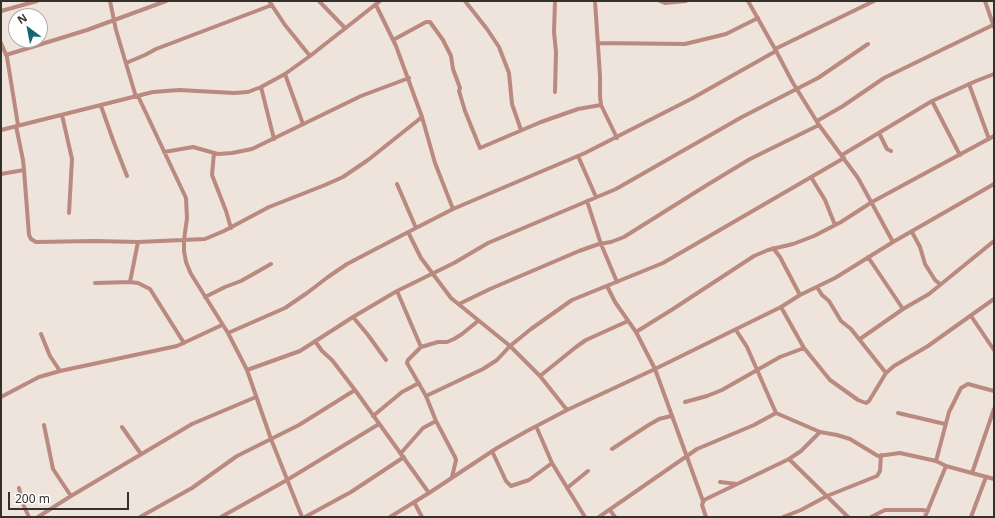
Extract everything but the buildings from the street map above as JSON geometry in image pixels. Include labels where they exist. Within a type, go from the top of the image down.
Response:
[{"type":"street","points":[[1,11],[37,1]]},
{"type":"street","points":[[110,1],[126,64],[137,96],[186,198],[187,218],[184,240],[186,262],[191,274],[228,333],[246,370],[271,439],[302,517]]},
{"type":"street","points":[[6,55],[114,21],[166,1]]},
{"type":"street","points":[[319,1],[345,28]]},
{"type":"street","points":[[1,130],[153,92],[168,90],[243,93],[261,87],[284,74],[310,56],[380,1]]},
{"type":"street","points":[[465,1],[499,47],[508,73],[512,104],[521,130]]},
{"type":"street","points":[[555,1],[555,92]]},
{"type":"street","points":[[595,1],[601,105],[617,138]]},
{"type":"street","points":[[660,1],[686,1]]},
{"type":"street","points":[[748,1],[796,89],[818,123],[858,178],[893,242]]},
{"type":"street","points":[[228,333],[285,308],[347,264],[408,232],[453,209],[617,138],[691,99],[776,50],[874,1]]},
{"type":"street","points":[[459,304],[572,254],[624,237],[750,159],[818,123],[884,78],[994,26],[985,1]]},
{"type":"street","points":[[126,64],[156,49],[271,3],[285,25],[310,56]]},
{"type":"street","points":[[376,5],[409,78],[422,117],[434,163],[453,209]]},
{"type":"street","points":[[598,43],[684,44],[726,34],[758,18]]},
{"type":"street","points":[[393,40],[426,22],[430,22],[443,40],[451,56],[453,69],[460,88],[459,91],[465,111],[480,148],[541,122],[578,109],[601,105]]},
{"type":"street","points":[[1,42],[6,55],[23,160],[29,235],[32,240],[52,242],[138,242],[204,239],[214,236],[269,207],[325,185],[343,176],[368,160],[422,117]]},
{"type":"street","points":[[246,370],[300,351],[397,291],[433,274],[488,243],[616,189],[742,117],[818,78],[868,44]]},
{"type":"street","points":[[284,74],[303,124]]},
{"type":"street","points":[[426,396],[483,369],[497,360],[510,346],[531,329],[572,300],[663,264],[811,177],[932,101],[994,74]]},
{"type":"street","points":[[164,152],[194,147],[214,153],[232,154],[252,149],[361,96],[409,78]]},
{"type":"street","points":[[636,332],[673,310],[754,256],[773,248],[793,244],[814,236],[872,202],[992,137],[969,84]]},
{"type":"street","points":[[261,87],[274,139]]},
{"type":"street","points":[[932,101],[960,154]]},
{"type":"street","points":[[101,106],[127,176]]},
{"type":"street","points":[[62,115],[72,159],[69,213]]},
{"type":"street","points":[[879,133],[887,149],[891,151]]},
{"type":"street","points":[[214,153],[212,175],[231,228]]},
{"type":"street","points":[[578,156],[596,197]]},
{"type":"street","points":[[1,174],[24,170]]},
{"type":"street","points":[[811,177],[827,204],[835,225]]},
{"type":"street","points":[[397,184],[416,228]]},
{"type":"street","points":[[390,517],[492,451],[536,426],[782,307],[893,242],[993,187]]},
{"type":"street","points":[[586,201],[601,244],[617,282]]},
{"type":"street","points":[[408,232],[421,258],[451,298],[510,346],[540,376],[567,410]]},
{"type":"street","points":[[912,232],[920,247],[925,264],[935,280],[940,284]]},
{"type":"street","points":[[860,339],[903,309],[929,294],[994,241]]},
{"type":"street","points":[[130,282],[138,242]]},
{"type":"street","points":[[773,248],[780,257],[800,296]]},
{"type":"street","points":[[868,257],[903,309]]},
{"type":"street","points":[[205,297],[241,281],[272,264]]},
{"type":"street","points":[[95,283],[130,282],[138,283],[150,289],[184,343]]},
{"type":"street","points":[[607,286],[636,332],[655,369],[703,501],[702,505],[706,517]]},
{"type":"street","points":[[817,287],[822,295],[829,301],[841,321],[860,339],[886,373]]},
{"type":"street","points":[[397,291],[421,347]]},
{"type":"street","points":[[782,307],[804,348],[830,380],[864,402],[869,401],[886,373],[894,366],[928,346],[994,299]]},
{"type":"street","points":[[971,316],[994,350]]},
{"type":"street","points":[[353,317],[386,360]]},
{"type":"street","points":[[452,478],[456,460],[436,421],[426,396],[407,361],[421,347],[438,342],[448,342],[462,334],[478,321]]},
{"type":"street","points":[[540,376],[586,340],[628,321]]},
{"type":"street","points":[[1,397],[29,381],[60,371],[177,346],[222,324]]},
{"type":"street","points":[[736,330],[747,347],[776,413],[820,432],[850,439],[878,456],[900,453],[936,461],[946,466],[994,479]]},
{"type":"street","points":[[41,334],[50,356],[60,371]]},
{"type":"street","points":[[315,341],[355,390],[429,493]]},
{"type":"street","points":[[685,402],[722,390],[756,369],[780,357],[804,348]]},
{"type":"street","points":[[373,416],[402,392],[419,383]]},
{"type":"street","points":[[936,461],[945,424],[953,403],[963,386],[968,384],[994,391]]},
{"type":"street","points":[[140,517],[192,488],[237,456],[299,425],[355,390]]},
{"type":"street","points":[[38,517],[192,424],[256,397]]},
{"type":"street","points":[[972,473],[994,409]]},
{"type":"street","points":[[599,517],[697,449],[754,425],[776,413]]},
{"type":"street","points":[[898,413],[945,424]]},
{"type":"street","points":[[612,449],[658,419],[671,416]]},
{"type":"street","points":[[401,453],[423,428],[436,421]]},
{"type":"street","points":[[221,517],[287,480],[379,424]]},
{"type":"street","points":[[44,425],[54,469],[71,496]]},
{"type":"street","points":[[536,426],[552,463],[585,517]]},
{"type":"street","points":[[122,427],[141,454]]},
{"type":"street","points":[[703,501],[789,459],[801,451],[820,432]]},
{"type":"street","points":[[492,451],[506,481],[511,486],[529,480],[552,463]]},
{"type":"street","points":[[782,517],[795,515],[827,496],[877,476],[880,471],[881,455]]},
{"type":"street","points":[[305,517],[351,492],[404,457]]},
{"type":"street","points":[[789,459],[848,517]]},
{"type":"street","points":[[925,517],[946,466]]},
{"type":"street","points":[[567,488],[588,471]]},
{"type":"street","points":[[971,517],[986,477]]},
{"type":"street","points":[[720,482],[737,484]]},
{"type":"street","points":[[19,488],[22,502],[29,517]]},
{"type":"street","points":[[414,502],[422,517]]},
{"type":"street","points":[[610,510],[615,517]]},
{"type":"street","points":[[871,517],[885,510],[928,511]]}]
